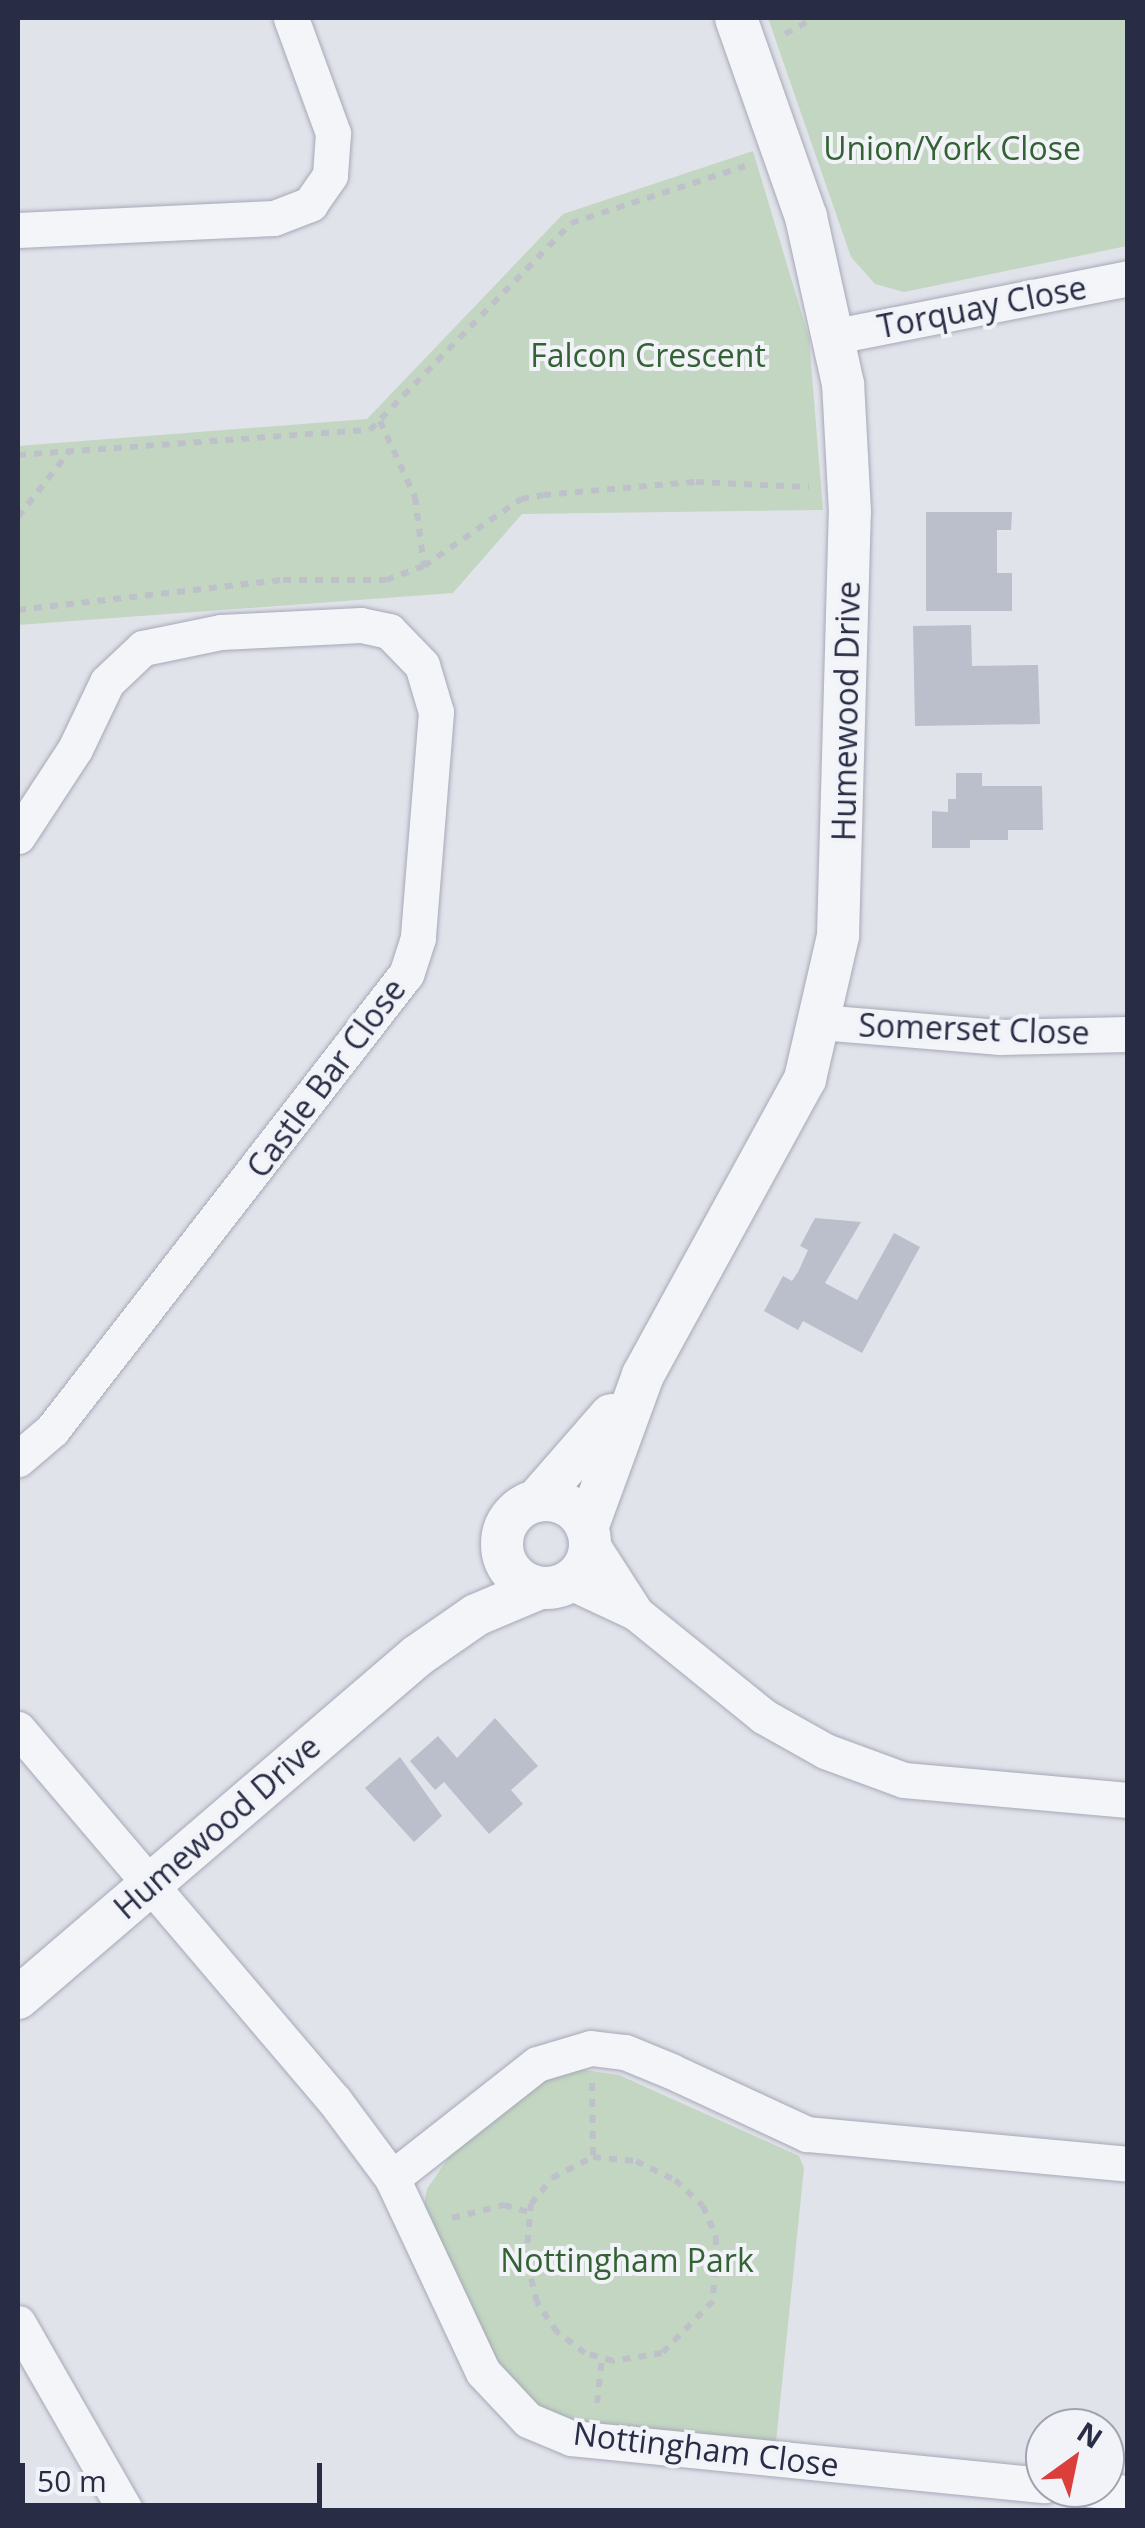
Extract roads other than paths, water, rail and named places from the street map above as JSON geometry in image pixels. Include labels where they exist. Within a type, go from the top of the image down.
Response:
[{"type":"street","points":[[18,230],[274,218],[310,204],[330,174],[334,133],[291,18]]},
{"type":"street","name":"Humewood Drive","points":[[536,1501],[642,1376],[779,1136],[805,1079],[820,1022],[842,893],[849,491],[836,336],[784,153],[736,18]]},
{"type":"street","name":"Torquay Close","points":[[836,336],[1128,278]]},
{"type":"street","name":"Castle Bar Close","points":[[18,836],[76,748],[108,682],[143,648],[221,632],[361,626],[390,631],[422,665],[436,712],[418,938],[406,974],[52,1430],[18,1459]]},
{"type":"street","name":"Somerset Close","points":[[820,1022],[1000,1037],[1128,1034]]},
{"type":"street","name":"Humewood Drive","points":[[589,1535],[642,1376]]},
{"type":"street","points":[[636,1613],[514,1574],[502,1546],[510,1517],[536,1501],[566,1505],[636,1613],[762,1716],[825,1751],[904,1780],[1128,1800]]},
{"type":"street","points":[[555,1585],[582,1571],[589,1535]]},
{"type":"street","name":"Humewood Drive","points":[[417,1656],[502,1546]]},
{"type":"street","name":"Humewood Drive","points":[[18,1998],[417,1656],[476,1615],[555,1585]]},
{"type":"street","points":[[18,1728],[150,1884]]},
{"type":"street","name":"Nottingham Close","points":[[150,1884],[334,2100],[392,2178],[483,2372],[528,2420],[571,2438],[1025,2483]]},
{"type":"street","points":[[392,2178],[537,2064],[591,2048],[671,2070],[807,2134],[1128,2164]]},
{"type":"street","points":[[18,2323],[125,2510]]},
{"type":"park label","name":"Union/York Close","points":[[952,148]]},
{"type":"park label","name":"Falcon Crescent","points":[[648,355]]},
{"type":"park label","name":"Nottingham Park","points":[[627,2260]]}]
